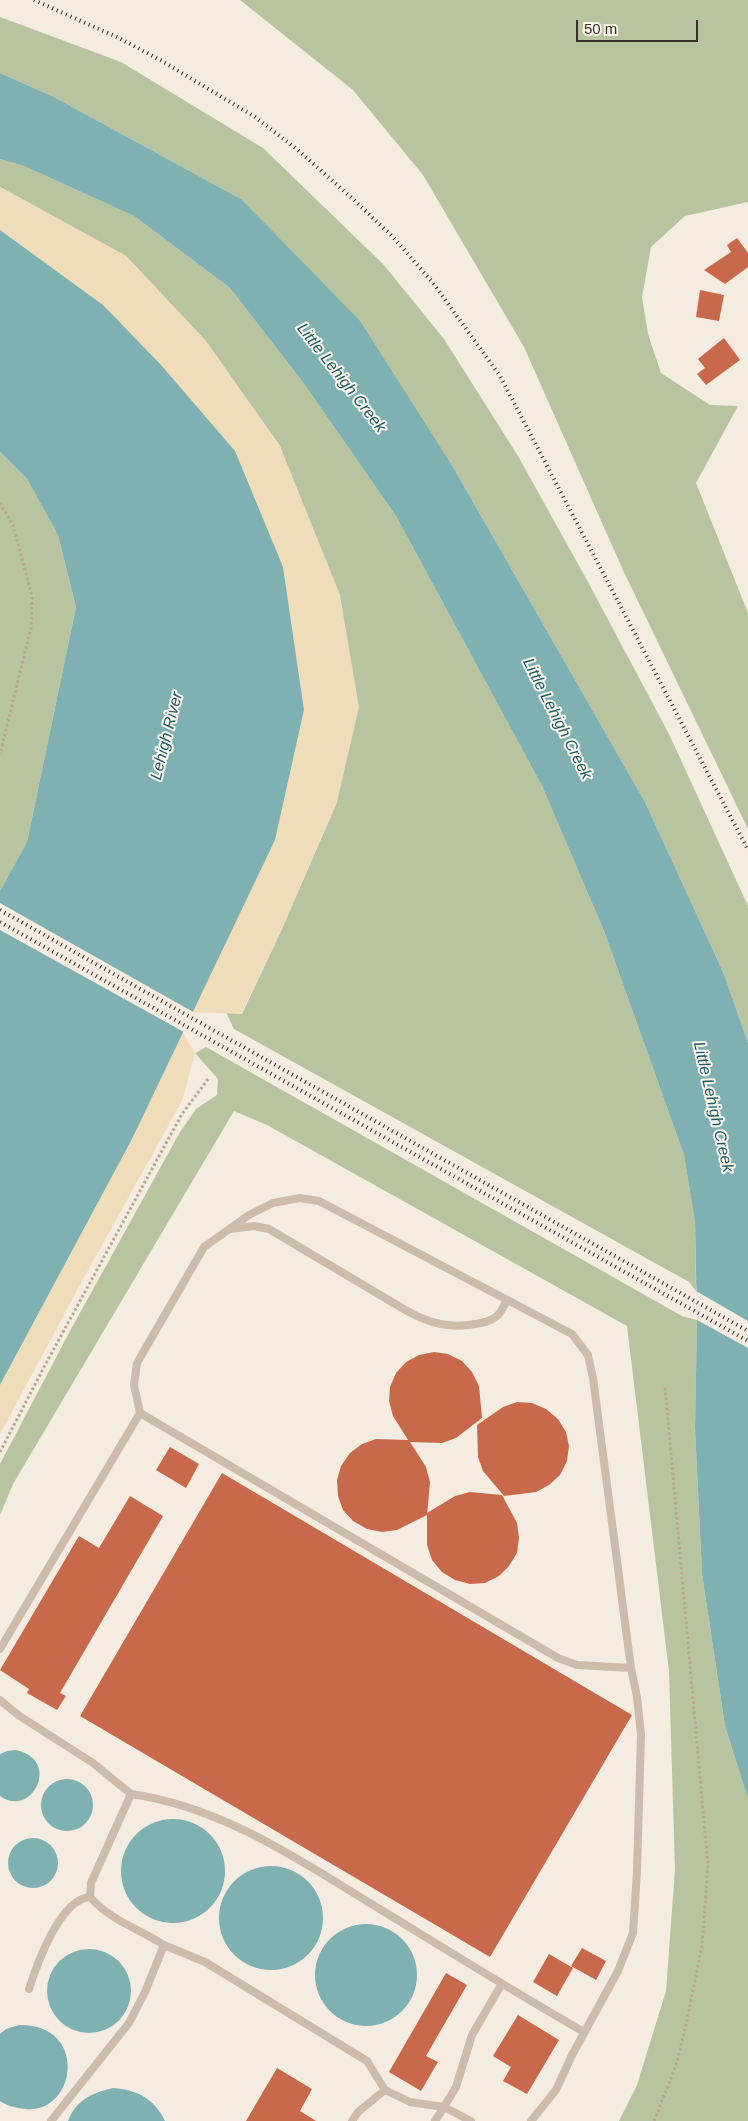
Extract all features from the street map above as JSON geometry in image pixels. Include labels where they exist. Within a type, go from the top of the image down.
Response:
[{"type":"lane","points":[[0,1649],[140,1413],[134,1386],[137,1363],[204,1247],[249,1215],[273,1203],[300,1198],[319,1201],[572,1334],[588,1355],[593,1378],[631,1668],[637,1697],[641,1734],[637,1872],[633,1933],[618,1971],[584,2032],[556,2090],[531,2121]]},
{"type":"lane","points":[[228,1229],[254,1226],[269,1229],[407,1311],[426,1321],[444,1326],[465,1326],[487,1322],[498,1316],[507,1300]]},
{"type":"lane","points":[[140,1413],[558,1658],[577,1665],[631,1668]]},
{"type":"lane","points":[[0,1700],[25,1720],[93,1763],[131,1794],[171,1801],[215,1817],[250,1833],[309,1866],[501,1985],[584,2032]]},
{"type":"lane","points":[[131,1794],[91,1883],[90,1897],[97,1906],[114,1918],[164,1946],[206,1962],[367,2061],[385,2090],[410,2102],[444,2107],[471,2121]]},
{"type":"lane","points":[[28,1989],[41,1954],[57,1927],[72,1905],[82,1898],[90,1897]]},
{"type":"lane","points":[[51,2121],[128,2023],[145,1992],[164,1946]]},
{"type":"lane","points":[[435,2121],[456,2087],[472,2035],[501,1985]]},
{"type":"lane","points":[[352,2121],[358,2112],[385,2090]]},
{"type":"path","points":[[0,502],[13,526],[32,596],[31,628],[0,754]]},
{"type":"path","points":[[0,1452],[182,1114],[208,1079]]},
{"type":"path","points":[[654,2121],[676,2065],[686,2025],[702,1946],[708,1866],[665,1387]]},
{"type":"green space","points":[[240,0],[748,0],[748,202],[685,216],[651,247],[642,297],[648,334],[661,373],[710,405],[738,406],[696,483],[748,613],[748,829],[622,568],[524,347],[423,175],[353,90]]},
{"type":"green space","points":[[0,17],[121,62],[263,148],[383,264],[444,339],[518,456],[588,582],[669,734],[748,906],[748,1043],[724,974],[645,802],[453,467],[241,199],[54,97],[0,73]]},
{"type":"green space","points":[[0,159],[24,166],[134,216],[230,288],[302,381],[396,516],[542,786],[604,931],[684,1155],[695,1221],[696,1291],[689,1282],[234,1029],[226,1012],[242,1014],[281,931],[337,802],[280,446],[205,340],[126,256],[0,187]]},
{"type":"green space","points":[[0,452],[27,479],[58,535],[76,607],[27,842],[0,891]]},
{"type":"green space","points":[[206,1047],[682,1316],[697,1320],[695,1428],[702,1574],[725,1726],[748,1799],[748,2121],[619,2121],[637,2085],[666,1991],[675,1870],[669,1671],[627,1326],[267,1125],[234,1111],[13,1484],[0,1515],[0,1464],[70,1331],[180,1132],[196,1109],[217,1095],[218,1079],[195,1053]]},
{"type":"sand","points":[[0,187],[126,256],[205,340],[280,446],[340,595],[359,707],[337,802],[281,931],[241,1014],[192,1012],[275,840],[304,710],[283,567],[103,305],[0,230]]},
{"type":"sand","points":[[182,1031],[195,1053],[182,1101],[0,1434],[0,1385],[132,1139]]},
{"type":"water","name":"Little Lehigh Creek","points":[[0,73],[54,97],[241,199],[360,321],[453,467],[645,802],[724,974],[748,1043],[748,1799],[725,1726],[702,1574],[695,1428],[697,1320],[695,1222],[684,1155],[604,931],[542,786],[396,516],[302,381],[230,288],[134,216],[24,166],[0,159]]},
{"type":"water","name":"Lehigh River","points":[[0,230],[103,305],[161,365],[235,451],[283,567],[304,710],[275,840],[132,1139],[0,1385],[0,891],[27,842],[76,607],[58,535],[27,479],[0,452]]},
{"type":"water","points":[[16,1750],[30,1756],[37,1765],[40,1775],[37,1785],[31,1794],[22,1800],[12,1801],[0,1796],[0,1754]]},
{"type":"water","points":[[67,1779],[81,1783],[89,1791],[93,1805],[89,1819],[81,1827],[67,1831],[53,1827],[45,1819],[41,1805],[45,1791],[53,1783]]},
{"type":"water","points":[[173,1819],[193,1823],[202,1827],[210,1834],[217,1842],[221,1851],[225,1871],[221,1891],[217,1900],[210,1908],[202,1915],[193,1919],[173,1923],[153,1919],[144,1915],[136,1908],[129,1900],[125,1891],[121,1871],[125,1851],[129,1842],[136,1834],[144,1827],[153,1823]]},
{"type":"water","points":[[28,1838],[38,1838],[51,1845],[58,1858],[58,1868],[51,1881],[38,1888],[28,1888],[19,1884],[12,1877],[8,1868],[8,1858],[12,1849],[19,1842]]},
{"type":"water","points":[[271,1866],[291,1870],[308,1881],[319,1898],[323,1918],[319,1938],[308,1955],[291,1966],[271,1970],[251,1966],[234,1955],[223,1938],[219,1918],[223,1898],[234,1881],[251,1870]]},
{"type":"water","points":[[366,1924],[386,1928],[402,1939],[413,1955],[417,1975],[413,1995],[402,2011],[386,2022],[366,2026],[346,2022],[330,2011],[319,1995],[315,1975],[319,1955],[330,1939],[346,1928]]},
{"type":"water","points":[[89,1949],[105,1952],[119,1961],[128,1975],[131,1991],[128,2007],[119,2021],[105,2030],[89,2033],[73,2030],[59,2021],[50,2007],[47,1991],[50,1975],[59,1961],[73,1952]]},
{"type":"water","points":[[19,2025],[42,2029],[57,2039],[66,2053],[68,2069],[64,2085],[56,2098],[42,2107],[22,2109],[0,2101],[0,2034],[6,2029]]},
{"type":"water","points":[[113,2088],[137,2093],[144,2097],[156,2106],[165,2121],[68,2121],[75,2108],[86,2098]]},
{"type":"pier","points":[[0,903],[195,1013],[184,1032],[0,930]]},
{"type":"pier","points":[[696,1291],[748,1321],[748,1348],[697,1320]]},
{"type":"building","points":[[737,238],[748,253],[748,267],[725,284],[704,270],[731,252],[727,245]]},
{"type":"building","points":[[700,290],[724,295],[719,321],[696,317]]},
{"type":"building","points":[[724,338],[740,360],[706,385],[697,374],[705,368],[698,359]]},
{"type":"building","points":[[434,1352],[448,1354],[462,1361],[472,1372],[479,1386],[482,1418],[456,1438],[442,1443],[410,1442],[426,1467],[430,1482],[427,1515],[397,1530],[382,1532],[367,1529],[353,1521],[343,1510],[338,1496],[337,1480],[341,1466],[350,1453],[362,1444],[376,1439],[408,1440],[393,1416],[389,1401],[390,1387],[396,1373],[406,1362],[419,1355]]},
{"type":"building","points":[[517,1402],[532,1403],[546,1409],[558,1419],[566,1432],[569,1446],[567,1461],[560,1475],[549,1485],[536,1492],[504,1496],[483,1471],[478,1457],[477,1425],[503,1407]]},
{"type":"building","points":[[170,1447],[199,1464],[186,1488],[156,1470]]},
{"type":"building","points":[[222,1473],[632,1715],[490,1957],[80,1716]]},
{"type":"building","points":[[470,1492],[502,1495],[517,1523],[519,1538],[517,1553],[509,1566],[499,1576],[485,1583],[470,1584],[455,1580],[442,1572],[432,1560],[427,1545],[427,1513],[455,1496]]},
{"type":"building","points":[[130,1496],[163,1516],[60,1693],[66,1696],[57,1710],[27,1693],[29,1689],[0,1670],[79,1536],[99,1548]]},
{"type":"building","points":[[582,1948],[606,1961],[596,1980],[571,1966]]},
{"type":"building","points":[[549,1954],[573,1968],[557,1996],[533,1982]]},
{"type":"building","points":[[446,1973],[467,1985],[426,2056],[438,2062],[421,2091],[389,2072]]},
{"type":"building","points":[[518,2015],[559,2040],[527,2094],[503,2081],[511,2067],[493,2056]]},
{"type":"building","points":[[277,2068],[312,2089],[300,2111],[316,2121],[246,2121]]},
{"type":"railway","points":[[34,0],[119,38],[162,61],[255,117],[298,150],[354,200],[394,238],[433,283],[500,376],[748,850]]},
{"type":"railway","points":[[0,910],[748,1331]]},
{"type":"railway","points":[[0,922],[748,1341]]}]
